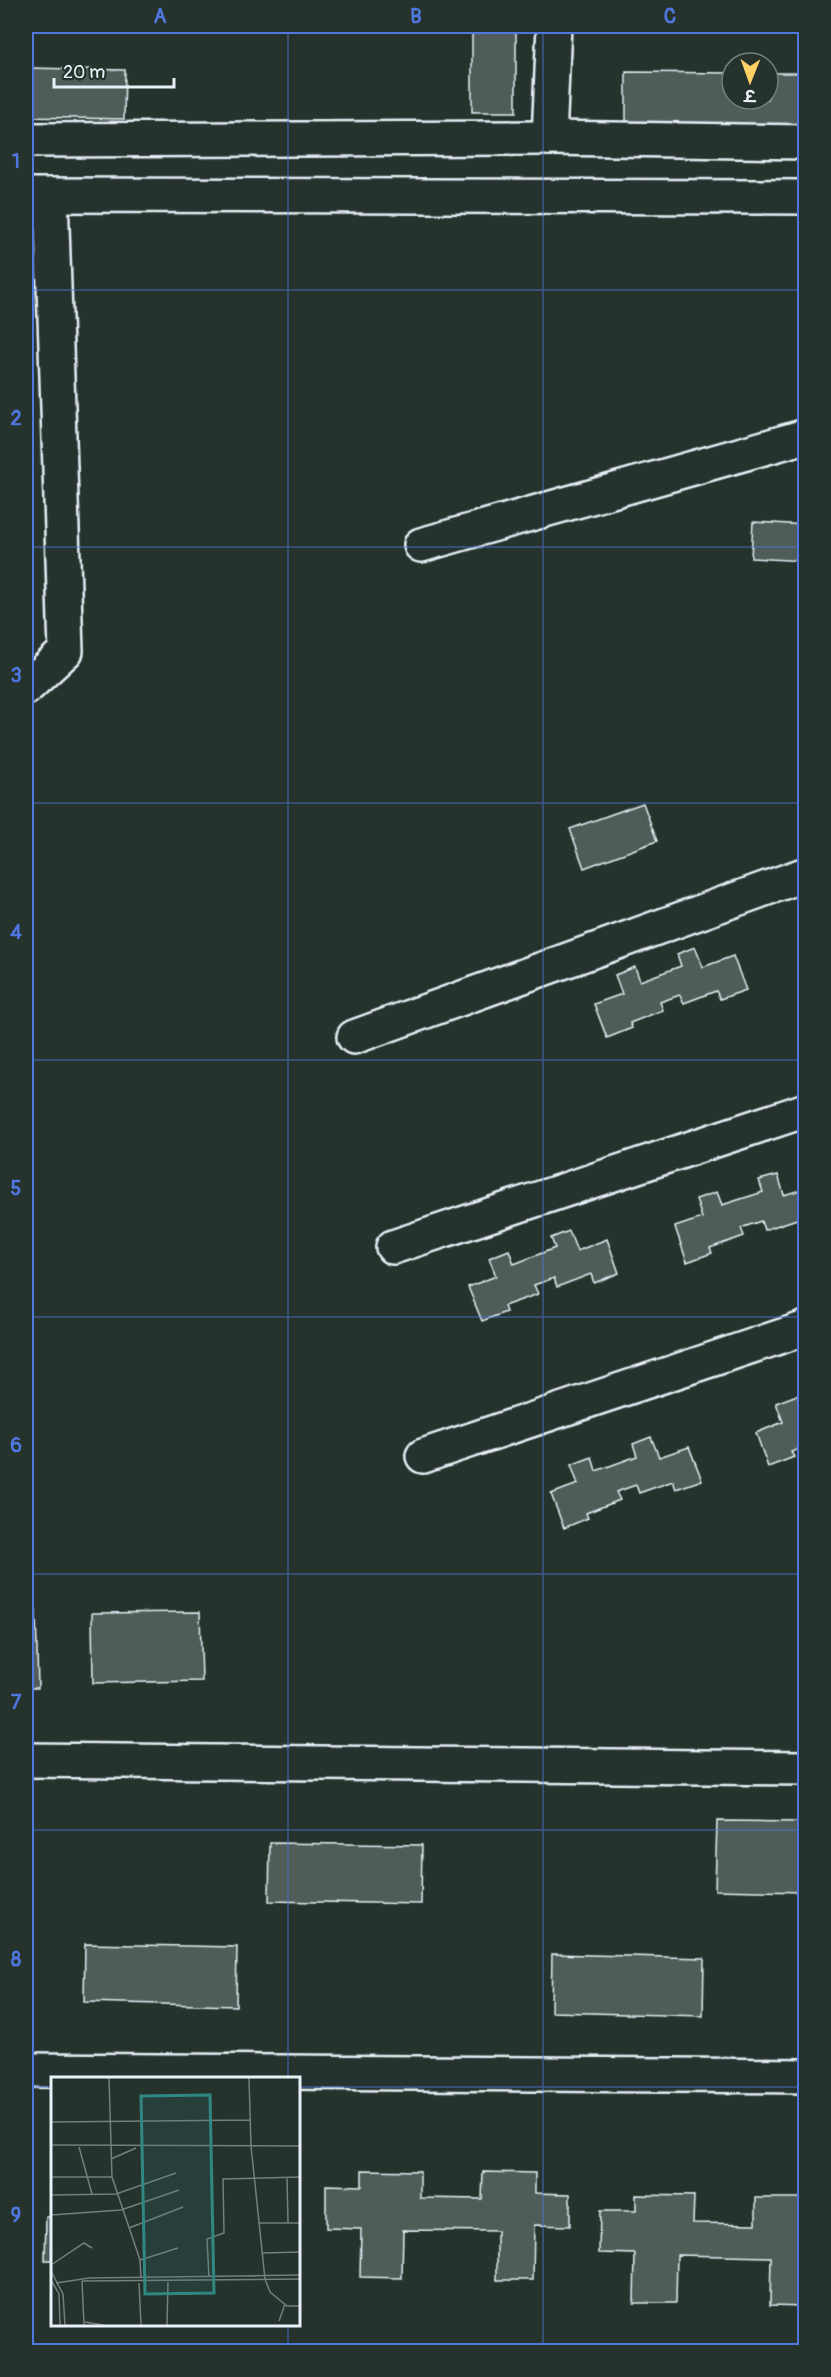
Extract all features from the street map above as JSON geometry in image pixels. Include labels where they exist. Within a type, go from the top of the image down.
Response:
[{"type":"street","points":[[549,138],[554,26]]},
{"type":"street","points":[[26,140],[549,138],[806,142]]},
{"type":"street","points":[[26,688],[66,651],[38,195],[806,197]]},
{"type":"street","points":[[421,545],[806,436]]},
{"type":"street","points":[[354,1037],[806,874]]},
{"type":"street","points":[[393,1247],[806,1110]]},
{"type":"street","points":[[423,1456],[806,1328]]},
{"type":"street","points":[[26,1760],[806,1768]]},
{"type":"street","points":[[26,2070],[806,2076]]},
{"type":"building","points":[[472,26],[516,26],[516,112],[472,112]]},
{"type":"building","points":[[26,68],[125,70],[124,119],[26,117]]},
{"type":"building","points":[[626,72],[720,73],[720,111],[780,111],[780,73],[806,73],[806,126],[626,125]]},
{"type":"building","points":[[753,522],[806,525],[806,561],[751,558]]},
{"type":"building","points":[[643,803],[657,841],[584,868],[570,829]]},
{"type":"building","points":[[695,947],[703,967],[733,956],[746,990],[720,999],[716,991],[684,1003],[680,995],[660,1002],[663,1010],[630,1023],[632,1028],[607,1038],[594,1004],[622,994],[615,975],[635,967],[640,981],[681,966],[677,954]]},
{"type":"building","points":[[778,1175],[784,1195],[806,1188],[806,1225],[800,1227],[797,1219],[764,1230],[761,1221],[741,1228],[744,1236],[710,1248],[712,1253],[687,1262],[675,1227],[702,1218],[696,1199],[717,1192],[722,1205],[763,1192],[759,1180]]},
{"type":"building","points":[[569,1231],[577,1251],[607,1239],[619,1273],[594,1283],[591,1274],[557,1287],[554,1278],[534,1285],[538,1294],[504,1306],[506,1312],[482,1321],[468,1287],[496,1276],[489,1258],[509,1250],[514,1264],[555,1248],[551,1238]]},
{"type":"building","points":[[797,1395],[802,1409],[806,1408],[806,1446],[791,1452],[794,1457],[768,1467],[756,1433],[783,1422],[776,1403]]},
{"type":"building","points":[[651,1437],[659,1457],[689,1447],[702,1480],[676,1489],[673,1481],[639,1493],[636,1485],[616,1492],[620,1500],[586,1513],[588,1518],[564,1528],[551,1494],[578,1484],[571,1465],[592,1457],[596,1471],[637,1456],[633,1444]]},
{"type":"building","points":[[26,1610],[36,1610],[38,1688],[26,1688]]},
{"type":"building","points":[[200,1612],[202,1681],[93,1683],[92,1613]]},
{"type":"building","points":[[717,1821],[806,1822],[806,1892],[715,1890]]},
{"type":"building","points":[[270,1843],[422,1845],[421,1904],[269,1901]]},
{"type":"building","points":[[85,1944],[237,1947],[236,2006],[84,2002]]},
{"type":"building","points":[[552,1954],[704,1958],[703,2016],[551,2012]]},
{"type":"building","points":[[362,2170],[420,2171],[420,2198],[482,2199],[483,2172],[535,2173],[535,2193],[570,2194],[570,2226],[534,2225],[533,2280],[497,2280],[497,2231],[403,2230],[402,2278],[360,2277],[361,2229],[326,2228],[326,2185],[362,2186]]},
{"type":"building","points":[[636,2195],[694,2196],[693,2223],[756,2224],[756,2198],[806,2198],[806,2306],[770,2305],[771,2257],[677,2255],[676,2303],[634,2303],[635,2254],[599,2253],[600,2211],[636,2211]]},
{"type":"building","points":[[46,2217],[51,2217],[51,2260],[45,2260]]}]
